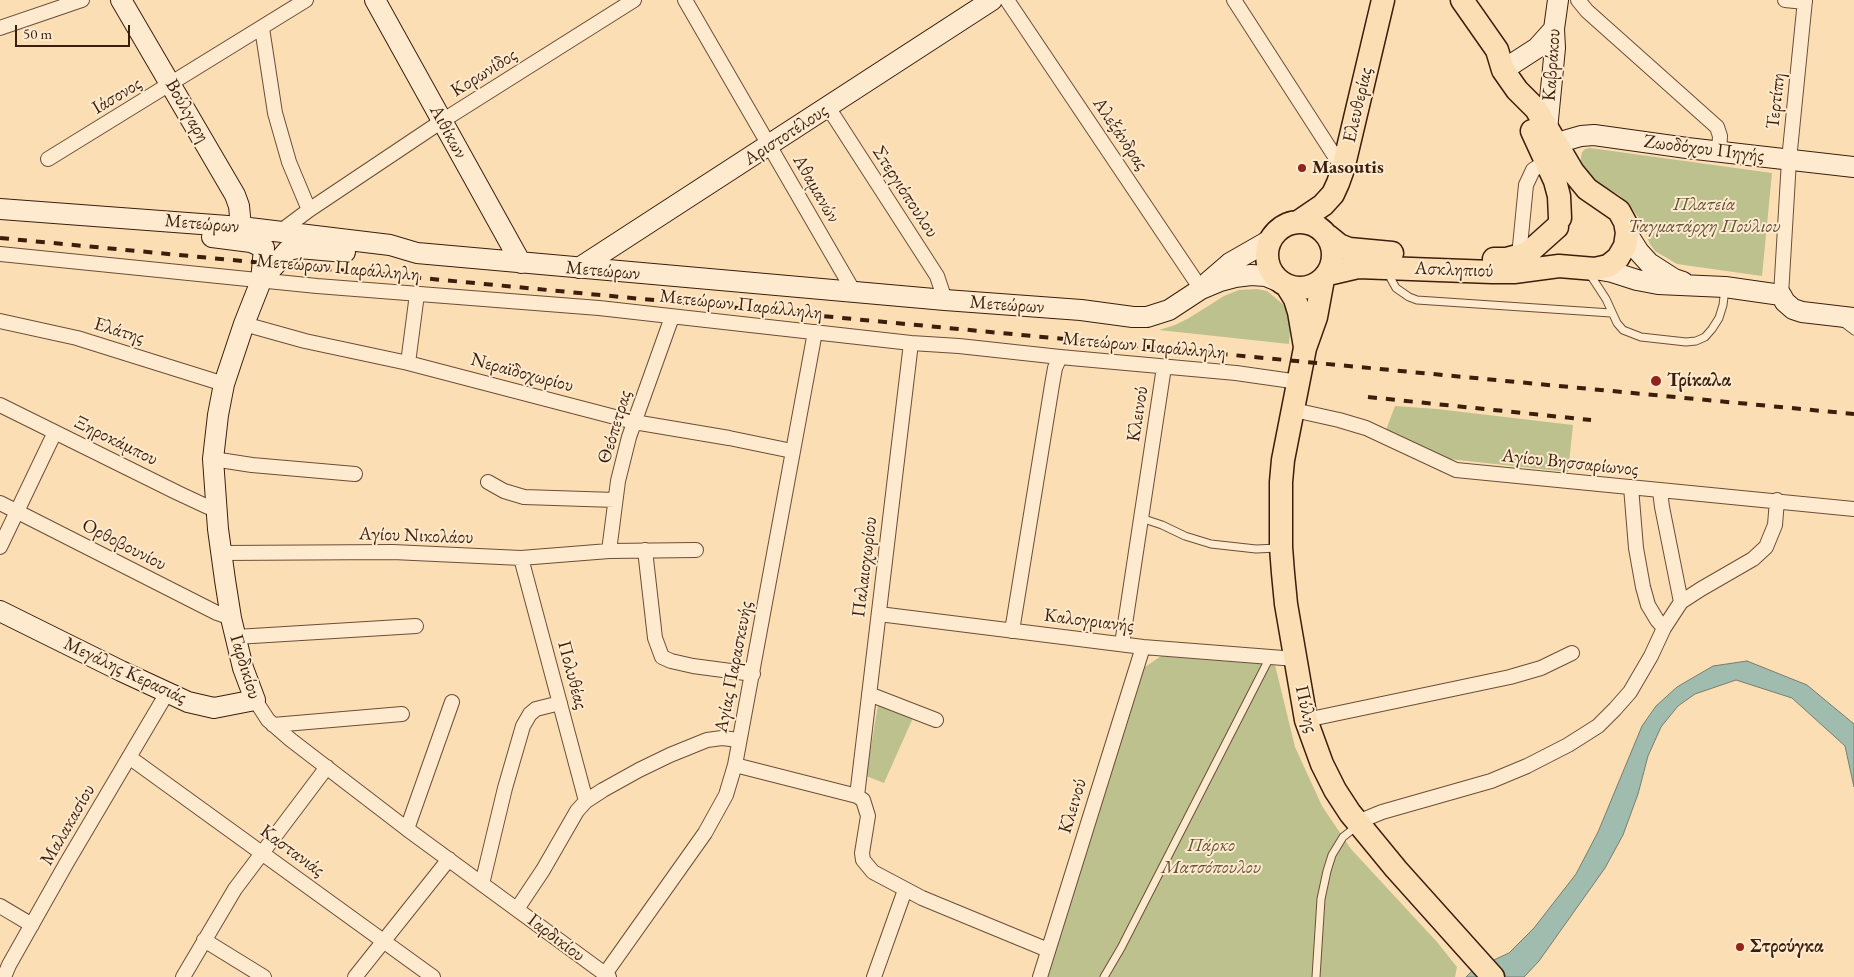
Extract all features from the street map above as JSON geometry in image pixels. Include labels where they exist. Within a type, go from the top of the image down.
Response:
[{"type":"main road","name":"Ελευθερίας","points":[[1272,239],[1282,227],[1298,222],[1324,205],[1333,194],[1343,169],[1384,0]]},
{"type":"main road","points":[[1449,0],[1488,56],[1503,70],[1517,90],[1536,109],[1550,146],[1559,196],[1559,222],[1556,237],[1558,247],[1570,262],[1586,269]]},
{"type":"main road","points":[[1462,0],[1497,50],[1503,70]]},
{"type":"main road","points":[[1517,90],[1524,114],[1586,189],[1619,212],[1625,222],[1627,233]]},
{"type":"main road","name":"Ασκληπιού","points":[[1328,236],[1339,245],[1360,251],[1493,259],[1519,256],[1528,253],[1539,244],[1559,222],[1567,209],[1576,202],[1599,199]]},
{"type":"main road","points":[[1298,222],[1314,225],[1328,236],[1334,255],[1305,348],[1299,382]]},
{"type":"main road","name":"Ασκληπιού","points":[[1326,277],[1358,267],[1514,272],[1559,266],[1586,269],[1608,266],[1618,258],[1625,246],[1627,233]]},
{"type":"main road","points":[[1272,239],[1268,249],[1267,261],[1271,272],[1283,283],[1294,299],[1299,312],[1305,348]]},
{"type":"main road","points":[[1283,283],[1296,289],[1306,288],[1316,285],[1326,277]]},
{"type":"main road","name":"Πύλης","points":[[1299,382],[1283,460],[1281,547],[1286,604],[1306,720],[1329,778],[1358,825],[1493,977]]},
{"type":"street","points":[[0,28],[82,0]]},
{"type":"street","name":"Βούλγαρη","points":[[121,0],[235,195],[239,206],[241,227]]},
{"type":"street","name":"Ιάσονος","points":[[48,159],[171,85],[306,0]]},
{"type":"street","name":"Αιθίκων","points":[[375,0],[520,263]]},
{"type":"street","name":"Κορωνίδος","points":[[281,231],[309,210],[442,121],[634,0]]},
{"type":"street","name":"Αθαμανών","points":[[685,0],[854,292]]},
{"type":"street","name":"Αριστοτέλους","points":[[579,268],[992,0]]},
{"type":"street","name":"Αλεξάνδρας","points":[[1007,0],[1201,289]]},
{"type":"street","points":[[1234,0],[1343,169]]},
{"type":"street","name":"Καβράκου","points":[[1550,146],[1556,48],[1554,29],[1558,0]]},
{"type":"street","points":[[1578,0],[1587,11],[1717,127],[1720,136],[1719,152]]},
{"type":"street","points":[[1785,0],[1805,1]]},
{"type":"street","name":"Τερτίπη","points":[[1780,295],[1789,160],[1805,1]]},
{"type":"street","points":[[262,28],[275,113],[289,162],[309,210]]},
{"type":"street","points":[[1503,70],[1537,48],[1554,29]]},
{"type":"street","name":"Στεργιόπουλου","points":[[828,107],[937,276],[945,300]]},
{"type":"street","name":"Ζωοδόχου Πηγής","points":[[1550,146],[1581,136],[1594,135],[1719,152],[1854,167]]},
{"type":"street","points":[[1519,256],[1526,186],[1533,170],[1550,146]]},
{"type":"street","name":"Μετεώρων","points":[[0,209],[241,227],[390,245],[417,253],[945,300],[1081,310],[1133,317],[1147,317],[1169,310],[1201,289],[1220,281],[1251,275],[1266,276],[1283,283]]},
{"type":"street","points":[[127,219],[160,230],[251,242],[258,245],[264,248],[261,281]]},
{"type":"street","points":[[1627,233],[1639,252],[1649,263],[1674,279],[1692,285]]},
{"type":"street","name":"Μετεώρων","points":[[1201,289],[1214,275],[1230,263],[1272,239]]},
{"type":"street","points":[[261,281],[288,250],[299,248],[389,257],[417,253]]},
{"type":"street","name":"Μετεώρων Παράλληλη","points":[[0,254],[261,281],[599,308],[911,343],[1236,373],[1299,382]]},
{"type":"street","points":[[1586,269],[1612,272],[1658,284],[1692,285],[1780,295],[1793,309],[1844,318]]},
{"type":"street","name":"Γαρδικίου","points":[[261,281],[224,384],[213,459],[220,553],[233,628],[245,675],[255,700],[262,713],[273,725],[407,829],[607,976]]},
{"type":"street","points":[[408,362],[417,294]]},
{"type":"street","name":"Θεόπετρας","points":[[609,552],[614,500],[620,472],[634,422],[672,317]]},
{"type":"street","name":"Ελάτης","points":[[0,322],[77,338],[224,384]]},
{"type":"street","name":"Νεραϊδοχωρίου","points":[[244,324],[305,341],[408,362],[634,422],[792,451]]},
{"type":"street","name":"Αγίας Παρασκευής","points":[[607,976],[715,817],[726,795],[735,765],[753,674],[815,332]]},
{"type":"street","name":"Παλαιοχωρίου","points":[[857,796],[911,343]]},
{"type":"street","points":[[1012,631],[1055,368],[1060,357]]},
{"type":"street","name":"Κλεινού","points":[[1122,644],[1164,367]]},
{"type":"street","name":"Ξηροκάμπου","points":[[0,405],[193,500],[216,509]]},
{"type":"street","name":"Αγίου Βησσαρίωνος","points":[[1294,410],[1366,428],[1456,470],[1854,508]]},
{"type":"street","points":[[0,547],[55,432]]},
{"type":"street","points":[[213,459],[252,465],[355,474]]},
{"type":"street","points":[[488,482],[504,491],[524,497],[614,500]]},
{"type":"street","points":[[1631,487],[1636,548],[1643,587],[1648,605],[1664,628]]},
{"type":"street","points":[[1660,490],[1681,602]]},
{"type":"street","points":[[1358,825],[1364,820],[1382,812],[1491,781],[1560,750],[1590,731],[1615,710],[1630,692],[1651,656],[1664,628],[1681,602],[1753,560],[1766,547],[1776,525],[1777,500]]},
{"type":"street","name":"Ορθοβουνίου","points":[[0,503],[217,613],[233,628]]},
{"type":"street","points":[[645,550],[655,638],[662,657],[693,666],[753,674]]},
{"type":"street","name":"Αγίου Νικολάου","points":[[220,553],[394,552],[521,558],[645,550],[696,550]]},
{"type":"street","name":"Πολυθέας","points":[[521,558],[586,801]]},
{"type":"street","name":"Μεγάλης Κερασιάς","points":[[0,611],[188,702],[209,707],[227,707],[255,700]]},
{"type":"street","name":"Καλογριανής","points":[[879,614],[1122,644],[1296,659]]},
{"type":"street","points":[[233,628],[416,626]]},
{"type":"street","name":"Κλεινού","points":[[1040,977],[1143,646]]},
{"type":"street","points":[[1306,720],[1510,677],[1541,668],[1572,653]]},
{"type":"street","name":"Μαλακασίου","points":[[4,968],[32,925],[167,693]]},
{"type":"street","points":[[869,694],[936,720]]},
{"type":"street","points":[[407,829],[452,702]]},
{"type":"street","points":[[482,884],[505,788],[523,726],[530,714],[536,709],[560,703]]},
{"type":"street","points":[[273,725],[402,714]]},
{"type":"street","points":[[517,909],[543,870],[577,811],[586,801],[639,770],[707,740],[722,738],[739,740]]},
{"type":"street","name":"Καστανιάς","points":[[129,757],[432,977]]},
{"type":"street","points":[[735,765],[857,796],[863,800],[868,816],[862,842],[863,860],[873,872],[905,890],[1048,950]]},
{"type":"street","points":[[183,977],[235,889],[327,767]]},
{"type":"street","points":[[355,977],[449,859]]},
{"type":"street","points":[[874,977],[905,890]]},
{"type":"street","points":[[0,906],[32,925]]},
{"type":"street","points":[[204,940],[264,977]]},
{"type":"lane","points":[[1389,268],[1391,280],[1396,288],[1417,300],[1611,313]]},
{"type":"lane","points":[[1586,269],[1601,289],[1611,313],[1623,330],[1641,337],[1686,342],[1696,341],[1705,337],[1719,318],[1725,288]]},
{"type":"lane","points":[[1844,318],[1854,331]]},
{"type":"lane","points":[[1141,518],[1185,536],[1211,544],[1256,548],[1281,547]]},
{"type":"lane","points":[[1104,977],[1121,948],[1270,657]]},
{"type":"lane","points":[[1316,977],[1322,899],[1327,872],[1332,855],[1344,837],[1358,825]]},
{"type":"green space","name":"Πλατεία Ταγματάρχη Πούλιου","points":[[1590,148],[1772,173],[1762,276],[1677,264],[1655,251],[1638,217],[1629,204],[1619,195],[1593,180],[1580,163],[1582,152]]},
{"type":"green space","points":[[1257,289],[1267,291],[1284,305],[1288,314],[1289,344],[1159,330],[1189,318],[1224,296],[1239,290]]},
{"type":"green space","points":[[1395,406],[1573,425],[1568,472],[1442,457],[1386,430]]},
{"type":"green space","name":"Πάρκο Ματσόπουλου","points":[[1161,656],[1275,665],[1295,747],[1322,806],[1351,849],[1437,942],[1457,967],[1455,977],[1033,977],[1049,963],[1055,953],[1145,667]]},
{"type":"green space","points":[[878,705],[913,718],[884,783],[866,776]]},
{"type":"shaded area","points":[[1747,661],[1807,685],[1854,724],[1854,787],[1845,746],[1792,698],[1736,680],[1695,694],[1678,706],[1661,727],[1648,756],[1638,794],[1623,835],[1605,868],[1539,961],[1524,977],[1466,977],[1474,969],[1509,953],[1534,928],[1576,874],[1598,832],[1642,726],[1656,706],[1677,687],[1713,666]]},
{"type":"railway","points":[[0,238],[1854,414]]},
{"type":"railway","points":[[1368,397],[1591,420]]},
{"type":"place","name":"Masoutis","points":[[1302,168]]},
{"type":"place","name":"Τρίκαλα","points":[[1656,381]]},
{"type":"place","name":"Στρούγκα","points":[[1740,947]]}]
